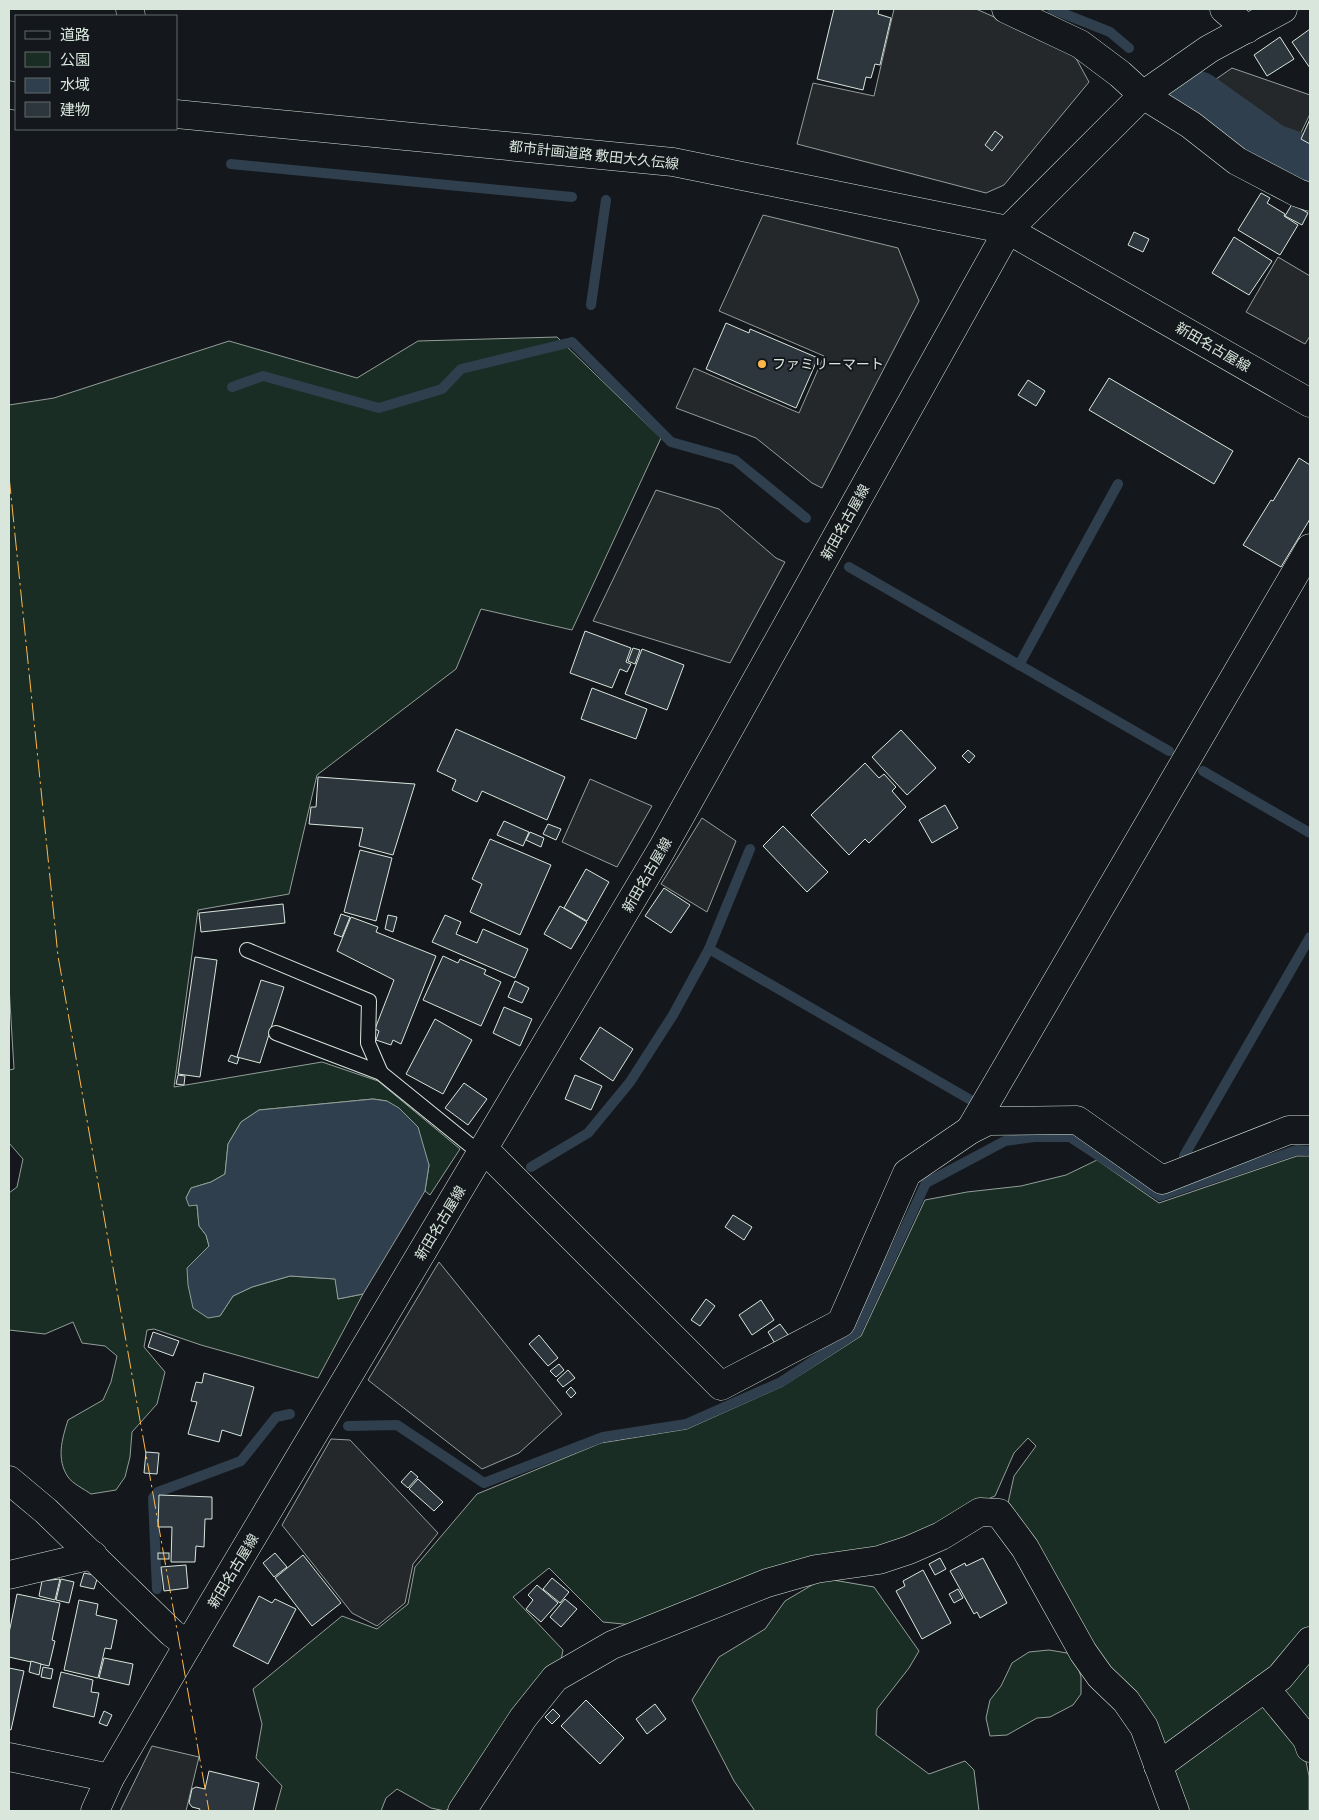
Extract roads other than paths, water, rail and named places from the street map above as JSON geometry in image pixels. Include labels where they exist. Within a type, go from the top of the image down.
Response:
[{"type":"street","points":[[1006,9],[1080,44],[1120,74],[1142,95],[1191,125],[1237,161],[1298,193],[1310,197]]},
{"type":"street","points":[[1224,9],[1246,29]]},
{"type":"street","points":[[1008,230],[1142,95],[1210,49],[1283,9]]},
{"type":"street","name":"都市計画道路 敷田大久伝線","points":[[178,114],[673,162],[1008,230]]},
{"type":"street","name":"新田名古屋線","points":[[95,1811],[110,1778],[188,1645],[662,849],[1008,230],[1310,402]]},
{"type":"street","points":[[970,1130],[1310,548]]},
{"type":"street","points":[[482,1151],[721,1386],[841,1323],[907,1173],[970,1130],[988,1121],[1077,1120],[1162,1180],[1288,1130],[1310,1130]]},
{"type":"street","points":[[9,1480],[46,1511],[172,1633],[188,1645]]},
{"type":"street","points":[[462,1811],[523,1718],[555,1678],[612,1644],[767,1583],[816,1569],[879,1560],[909,1550],[941,1536],[980,1512],[999,1514],[1025,1548],[1083,1652],[1100,1676],[1126,1701],[1144,1727],[1175,1811]]},
{"type":"street","points":[[9,1575],[93,1555]]},
{"type":"street","points":[[1158,1766],[1280,1676],[1310,1641]]},
{"type":"street","points":[[1265,1688],[1307,1738],[1310,1748]]},
{"type":"street","points":[[9,1757],[110,1778]]},
{"type":"lane","points":[[247,950],[369,1001],[368,1043],[381,1073]]},
{"type":"lane","points":[[276,1033],[381,1073],[482,1151]]},
{"type":"water","points":[[373,1099],[387,1101],[399,1108],[418,1127],[429,1165],[425,1191],[363,1294],[338,1299],[335,1279],[290,1276],[252,1287],[233,1296],[220,1316],[208,1318],[193,1308],[188,1285],[187,1268],[209,1246],[206,1235],[199,1226],[197,1205],[189,1206],[186,1198],[191,1188],[211,1182],[225,1174],[228,1144],[241,1122],[259,1110]]},
{"type":"waterway","points":[[1052,9],[1110,32],[1129,48]]},
{"type":"waterway","points":[[1197,100],[1270,152],[1310,166]]},
{"type":"waterway","points":[[231,164],[572,197]]},
{"type":"waterway","points":[[591,305],[606,200]]},
{"type":"waterway","points":[[232,387],[263,376],[379,408],[442,389],[461,369],[572,342],[671,442],[735,460],[806,518]]},
{"type":"waterway","points":[[1019,665],[1118,484]]},
{"type":"waterway","points":[[849,567],[1169,751]]},
{"type":"waterway","points":[[1203,771],[1310,833]]},
{"type":"waterway","points":[[531,1167],[588,1133],[630,1082],[673,1015],[709,949],[750,849]]},
{"type":"waterway","points":[[1184,1156],[1310,937]]},
{"type":"waterway","points":[[709,949],[969,1099]]},
{"type":"waterway","points":[[348,1426],[397,1425],[484,1483],[603,1437],[686,1424],[781,1382],[856,1333],[926,1183],[1005,1141],[1034,1137],[1070,1137],[1160,1196],[1297,1150],[1310,1151]]},
{"type":"waterway","points":[[157,1589],[153,1498],[158,1492],[241,1461],[276,1417],[290,1414]]},
{"type":"place","name":"ファミリーマート","points":[[762,364]]}]
